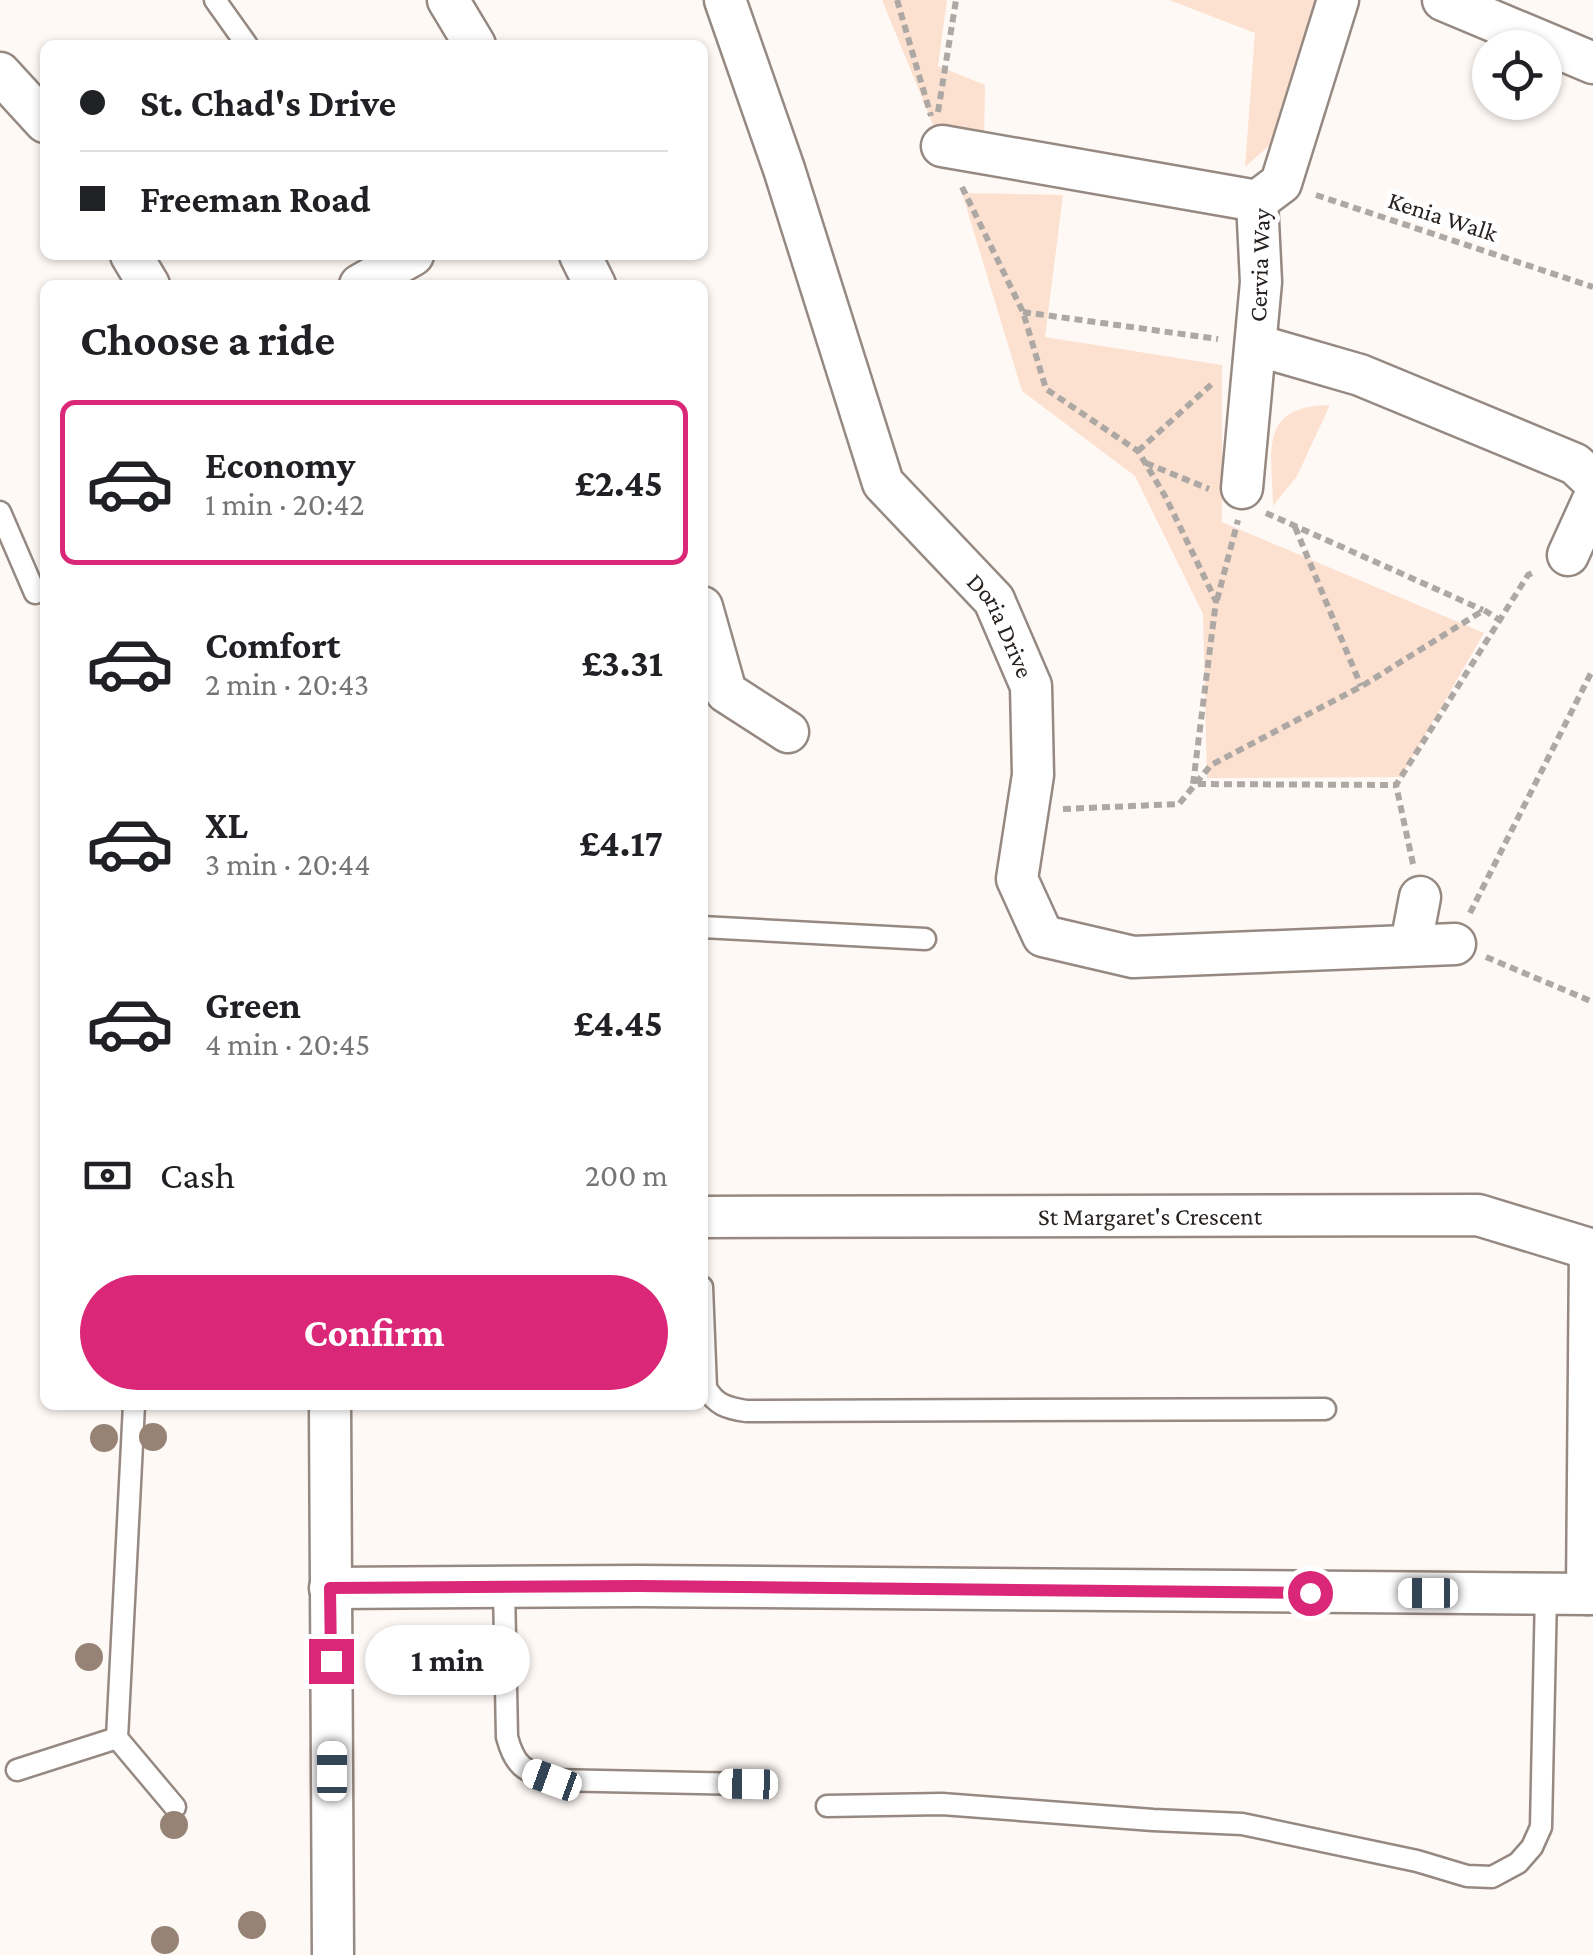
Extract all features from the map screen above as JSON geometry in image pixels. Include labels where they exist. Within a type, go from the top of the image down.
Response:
[{"type":"street","points":[[448,0],[472,40]]},
{"type":"street","name":"Doria Drive","points":[[725,0],[784,169],[882,483],[994,600],[1031,686],[1033,776],[1017,878],[1043,936],[1133,957],[1454,944]]},
{"type":"street","name":"Cervia Way","points":[[1242,495],[1269,192],[1338,0]]},
{"type":"street","points":[[1444,0],[1593,63]]},
{"type":"street","points":[[0,73],[40,117]]},
{"type":"street","points":[[942,146],[1269,192]]},
{"type":"street","points":[[1256,344],[1360,374],[1575,464],[1593,481]]},
{"type":"street","points":[[1568,555],[1593,500]]},
{"type":"street","points":[[708,628],[726,692],[788,732]]},
{"type":"street","points":[[1410,944],[1420,897]]},
{"type":"street","name":"St Margaret's Crescent","points":[[708,1218],[1478,1215],[1591,1249]]},
{"type":"street","points":[[330,1588],[1590,1594],[1591,1249]]},
{"type":"street","points":[[330,1410],[333,1955]]},
{"type":"lane","points":[[214,0],[242,40]]},
{"type":"lane","points":[[0,512],[5,539],[35,593]]},
{"type":"lane","points":[[708,927],[925,939]]},
{"type":"lane","points":[[708,1391],[713,1400],[727,1408],[746,1411],[1325,1409]]},
{"type":"lane","points":[[134,1410],[117,1738],[175,1806]]},
{"type":"lane","points":[[504,1588],[507,1738],[512,1758],[528,1772],[552,1780],[748,1784]]},
{"type":"lane","points":[[827,1806],[942,1804],[1242,1824],[1416,1861],[1467,1876],[1492,1877],[1518,1863],[1532,1848],[1541,1828],[1546,1594]]},
{"type":"lane","points":[[17,1770],[117,1738]]},
{"type":"path","points":[[897,0],[935,131],[956,0]]},
{"type":"path","points":[[942,146],[1023,312],[1046,389],[1138,451],[1216,601]]},
{"type":"path","name":"Kenia Walk","points":[[1269,192],[1593,286]]},
{"type":"path","points":[[1023,312],[1256,344]]},
{"type":"path","points":[[1138,451],[1256,344]]},
{"type":"path","points":[[1146,463],[1242,495],[1294,526],[1502,621]]},
{"type":"path","points":[[1193,784],[1216,601],[1242,495]]},
{"type":"path","points":[[1294,526],[1362,686]]},
{"type":"path","points":[[1420,897],[1396,785],[1528,574],[1568,555]]},
{"type":"path","points":[[1027,810],[1179,804],[1211,765],[1362,686],[1484,610]]},
{"type":"path","points":[[1593,669],[1454,944],[1593,1002]]},
{"type":"path","points":[[1193,784],[1396,785]]},
{"type":"shaded area","points":[[882,0],[947,0],[938,66],[985,85],[984,141],[936,132]]},
{"type":"shaded area","points":[[1169,0],[1320,0],[1278,138],[1245,167],[1255,33]]},
{"type":"shaded area","points":[[962,193],[1063,195],[1045,337],[1222,365],[1222,522],[1484,633],[1401,777],[1207,778],[1203,614],[1135,476],[1022,391]]},
{"type":"shaded area","points":[[1330,405],[1297,476],[1273,506],[1272,450],[1280,423],[1307,407]]},
{"type":"route","points":[[331,1661],[330,1588],[638,1586],[1310,1593]]}]
